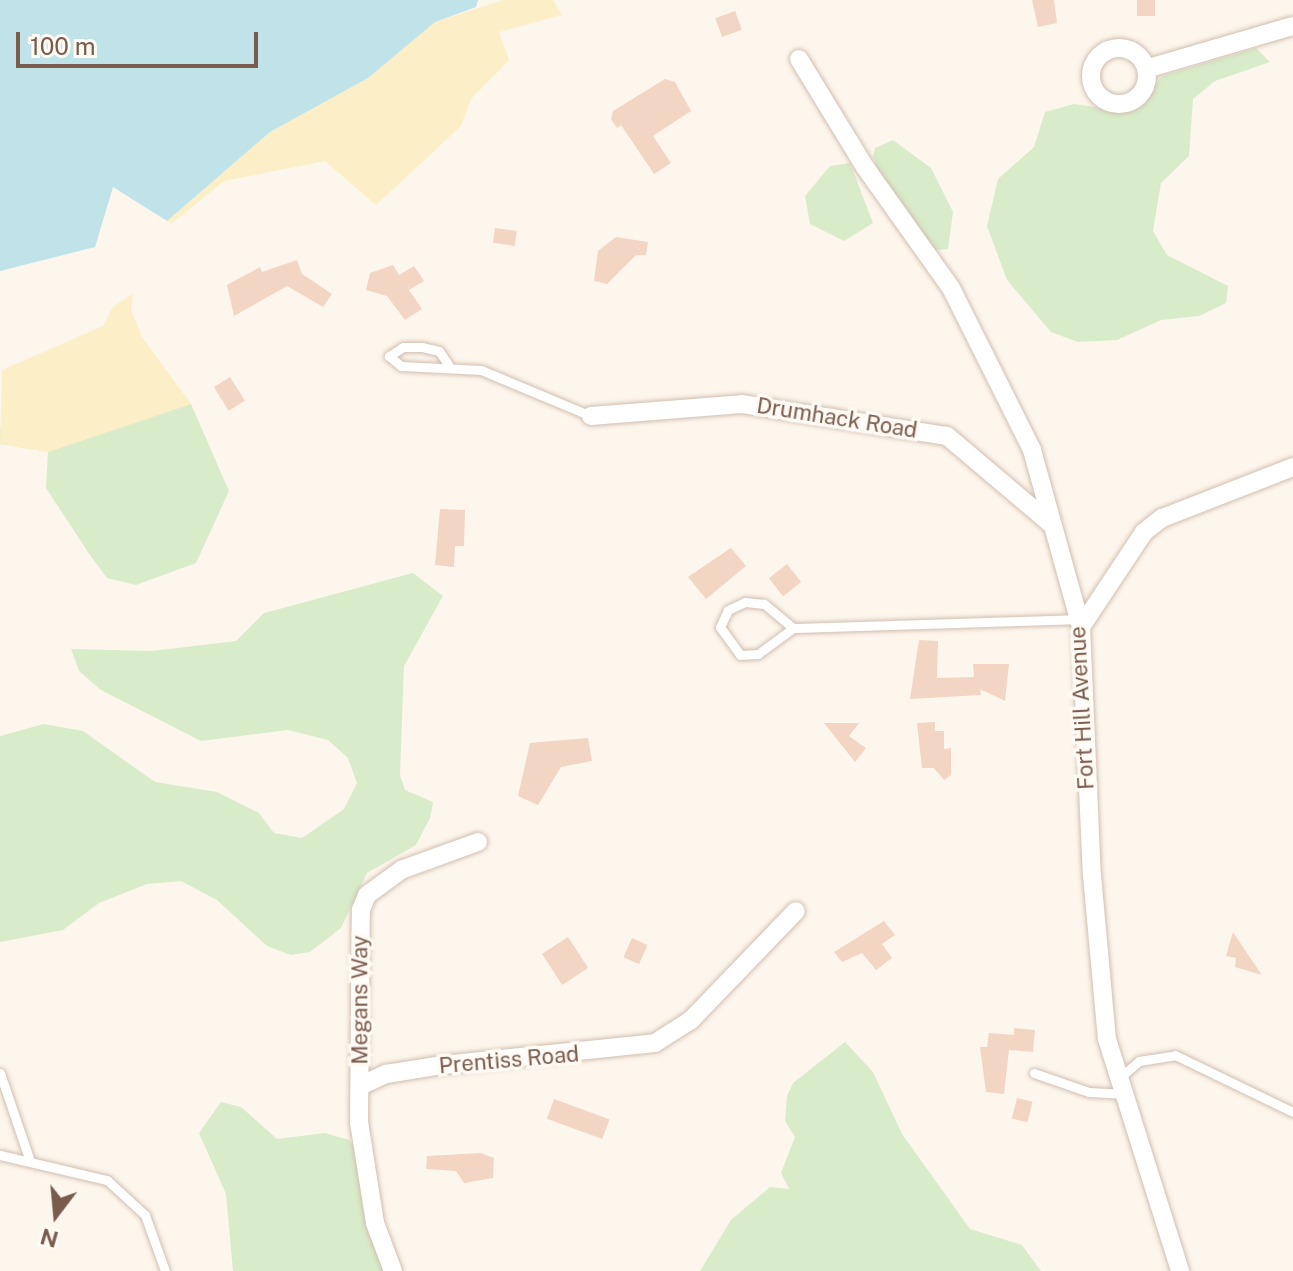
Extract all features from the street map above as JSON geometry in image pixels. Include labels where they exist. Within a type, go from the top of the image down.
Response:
[{"type":"street","points":[[1149,68],[1293,26]]},
{"type":"street","name":"Fort Hill Avenue","points":[[799,59],[865,167],[951,288],[1032,450],[1079,623],[1092,875],[1119,1088],[1180,1271]]},
{"type":"street","name":"Drumhack Road","points":[[591,416],[742,404],[947,436],[1051,524]]},
{"type":"street","points":[[1079,623],[1144,532],[1162,518],[1293,467]]},
{"type":"street","name":"Megans Way","points":[[360,1086],[358,930],[367,895],[401,870],[478,842]]},
{"type":"street","name":"Prentiss Road","points":[[360,1086],[386,1074],[443,1065],[655,1043],[691,1020],[796,911]]},
{"type":"street","points":[[360,1086],[375,1223],[393,1271]]},
{"type":"lane","points":[[448,364],[439,351],[422,347],[403,347],[389,356],[401,366],[448,364],[501,377],[591,416]]},
{"type":"lane","points":[[793,628],[764,604],[745,602],[728,610],[720,627],[740,655],[758,654],[793,628],[1079,623]]},
{"type":"lane","points":[[1034,1073],[1089,1092],[1119,1088],[1139,1061],[1175,1055],[1293,1112]]},
{"type":"lane","points":[[0,1073],[29,1158]]},
{"type":"lane","points":[[0,1155],[29,1158],[107,1180],[129,1195],[145,1215],[165,1271]]},
{"type":"green space","points":[[1256,48],[1270,62],[1215,81],[1193,99],[1189,156],[1161,183],[1153,231],[1167,255],[1228,286],[1226,303],[1199,316],[1161,320],[1117,340],[1078,342],[1051,332],[1007,280],[987,226],[998,179],[1034,147],[1045,112],[1074,104],[1132,112],[1162,76]]},
{"type":"green space","points":[[893,140],[931,168],[953,212],[948,249],[930,251],[883,183],[873,156],[875,148]]},
{"type":"green space","points":[[850,163],[873,223],[844,241],[810,224],[805,196],[830,166]]},
{"type":"green space","points":[[159,363],[191,404],[229,491],[196,563],[136,585],[107,578],[90,555],[46,488],[48,452],[0,444],[0,427]]},
{"type":"green space","points":[[413,573],[443,596],[404,666],[400,775],[405,790],[433,802],[430,818],[416,845],[367,873],[341,928],[310,952],[291,955],[267,946],[217,900],[181,881],[147,884],[99,903],[63,930],[0,942],[0,736],[44,724],[83,731],[155,782],[217,792],[259,813],[274,833],[302,838],[344,809],[357,783],[348,758],[328,740],[288,730],[201,741],[101,690],[79,671],[71,649],[152,651],[236,641],[264,613]]},
{"type":"green space","points":[[845,1042],[873,1072],[902,1134],[970,1229],[1022,1245],[1041,1271],[700,1271],[731,1220],[770,1187],[789,1189],[781,1173],[795,1137],[785,1121],[787,1096],[793,1083]]},
{"type":"green space","points":[[221,1102],[241,1107],[277,1139],[325,1133],[349,1140],[361,1157],[390,1271],[233,1271],[226,1194],[199,1133]]},
{"type":"sand","points":[[503,0],[553,0],[562,15],[499,32],[509,60],[471,99],[461,126],[376,205],[325,161],[224,181],[171,224],[167,221],[270,132],[368,78],[435,22]]},
{"type":"sand","points":[[133,293],[131,310],[142,337],[191,404],[48,452],[0,444],[2,370],[103,326],[113,307]]},
{"type":"water","points":[[0,0],[478,0],[476,7],[435,22],[368,78],[270,132],[167,221],[113,187],[95,247],[0,271]]},
{"type":"building","points":[[1032,0],[1054,0],[1057,23],[1038,27]]},
{"type":"building","points":[[1137,0],[1155,0],[1155,16],[1137,16]]},
{"type":"building","points":[[735,11],[742,30],[722,37],[715,18]]},
{"type":"building","points":[[665,79],[675,82],[691,111],[653,136],[671,163],[654,174],[621,125],[617,128],[611,119],[613,111]]},
{"type":"building","points":[[495,228],[517,231],[515,246],[493,243]]},
{"type":"building","points":[[616,237],[648,242],[646,255],[636,255],[607,284],[594,281],[598,251]]},
{"type":"building","points":[[297,260],[302,274],[332,294],[323,307],[287,286],[234,316],[227,285],[260,267],[262,272]]},
{"type":"building","points":[[393,265],[399,275],[414,266],[424,281],[409,290],[422,309],[405,320],[387,296],[366,290],[370,273]]},
{"type":"building","points":[[230,377],[245,401],[229,411],[214,387]]},
{"type":"building","points":[[440,509],[465,510],[464,546],[455,546],[454,567],[435,565]]},
{"type":"building","points":[[731,548],[746,566],[706,599],[688,577]]},
{"type":"building","points":[[787,564],[801,582],[783,596],[769,578]]},
{"type":"building","points":[[919,640],[938,641],[937,678],[974,677],[973,664],[1009,664],[1005,701],[980,689],[981,695],[910,699]]},
{"type":"building","points":[[935,722],[935,731],[944,731],[944,749],[951,748],[951,775],[944,780],[934,768],[922,768],[917,723]]},
{"type":"building","points":[[824,723],[859,723],[849,736],[866,748],[855,762]]},
{"type":"building","points":[[588,738],[592,761],[561,767],[538,805],[518,796],[530,743]]},
{"type":"building","points":[[884,921],[895,935],[882,944],[892,958],[876,970],[862,953],[842,962],[834,952]]},
{"type":"building","points":[[1233,932],[1262,975],[1235,967],[1236,958],[1226,956]]},
{"type":"building","points":[[568,937],[588,968],[562,985],[542,954]]},
{"type":"building","points":[[632,938],[648,945],[639,964],[623,957]]},
{"type":"building","points":[[1014,1028],[1035,1030],[1033,1052],[1009,1050],[1004,1094],[986,1092],[980,1047],[987,1047],[989,1033],[1014,1035]]},
{"type":"building","points":[[1017,1098],[1033,1102],[1027,1122],[1012,1118]]},
{"type":"building","points":[[554,1099],[609,1119],[602,1139],[547,1119]]},
{"type":"building","points":[[481,1153],[494,1158],[493,1178],[464,1183],[456,1171],[426,1169],[427,1156]]}]
